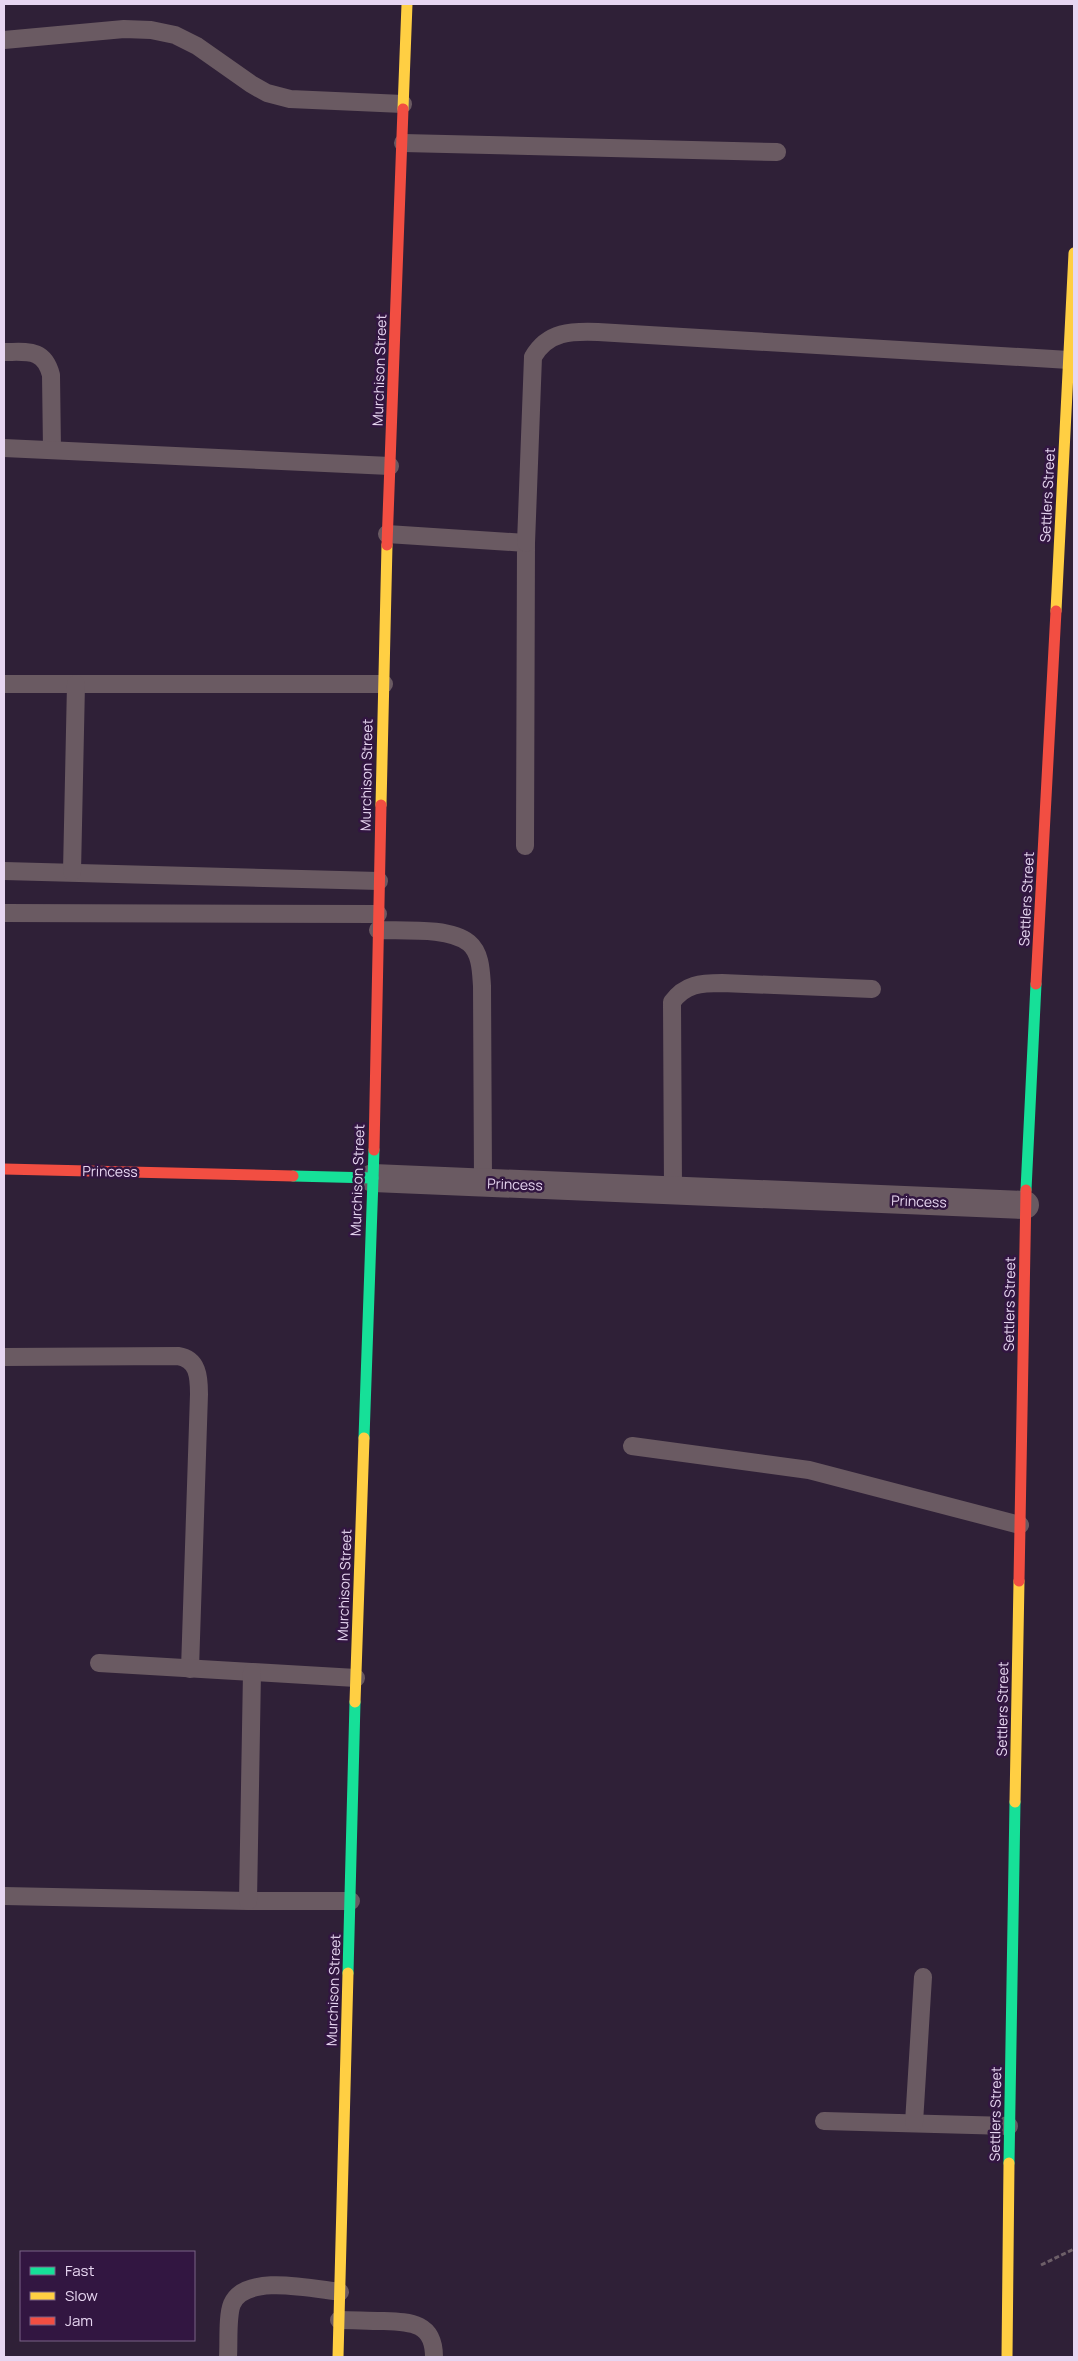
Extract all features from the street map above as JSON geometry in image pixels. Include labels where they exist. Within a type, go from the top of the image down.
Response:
[{"type":"street","name":"Murchison Street","points":[[338,2357],[356,1678],[372,1178],[387,534],[403,144],[406,4]]},
{"type":"street","name":"Settlers Street","points":[[1007,2357],[1026,1205],[1074,253]]},
{"type":"street","name":"Princess","points":[[4,1169],[372,1178],[1026,1205]]},
{"type":"lane","points":[[4,40],[124,29],[151,30],[175,35],[197,46],[251,84],[279,97],[403,104]]},
{"type":"lane","points":[[403,144],[776,152]]},
{"type":"lane","points":[[525,846],[526,543],[534,357],[545,341],[574,331],[1069,360]]},
{"type":"lane","points":[[4,352],[32,352],[42,356],[48,364],[51,375],[52,450]]},
{"type":"lane","points":[[4,448],[390,466]]},
{"type":"lane","points":[[387,534],[526,543]]},
{"type":"lane","points":[[4,684],[384,684]]},
{"type":"lane","points":[[72,872],[76,684]]},
{"type":"lane","points":[[4,871],[379,881]]},
{"type":"lane","points":[[4,913],[378,922],[455,935],[470,943],[477,955],[482,986],[483,1182]]},
{"type":"lane","points":[[672,1190],[672,1002],[679,993],[699,983],[872,989]]},
{"type":"lane","points":[[4,1357],[178,1356],[184,1357],[196,1367],[199,1394],[190,1669]]},
{"type":"lane","points":[[632,1446],[809,1470],[1020,1526]]},
{"type":"lane","points":[[99,1663],[356,1678]]},
{"type":"lane","points":[[248,1902],[252,1672]]},
{"type":"lane","points":[[4,1896],[248,1902],[351,1901]]},
{"type":"lane","points":[[914,2123],[923,1977]]},
{"type":"lane","points":[[824,2121],[1010,2126]]},
{"type":"lane","points":[[228,2357],[231,2308],[239,2294],[248,2288],[266,2284],[340,2292]]},
{"type":"lane","points":[[339,2320],[405,2322],[418,2325],[432,2339],[434,2357]]},
{"type":"traffic: fast","points":[[1026,1190],[1036,984]]},
{"type":"traffic: fast","points":[[364,1438],[374,1150]]},
{"type":"traffic: fast","points":[[293,1176],[373,1178]]},
{"type":"traffic: fast","points":[[348,1973],[355,1702]]},
{"type":"traffic: fast","points":[[1009,2163],[1015,1802]]},
{"type":"traffic: slow","points":[[403,109],[407,4]]},
{"type":"traffic: slow","points":[[1056,611],[1074,253]]},
{"type":"traffic: slow","points":[[381,805],[387,545]]},
{"type":"traffic: slow","points":[[355,1702],[364,1438]]},
{"type":"traffic: slow","points":[[1015,1802],[1019,1581]]},
{"type":"traffic: slow","points":[[338,2357],[348,1973]]},
{"type":"traffic: slow","points":[[1007,2357],[1009,2163]]},
{"type":"traffic: jam","points":[[387,545],[403,109]]},
{"type":"traffic: jam","points":[[1036,984],[1056,611]]},
{"type":"traffic: jam","points":[[374,1150],[381,805]]},
{"type":"traffic: jam","points":[[4,1169],[293,1176]]},
{"type":"traffic: jam","points":[[1019,1581],[1026,1190]]}]
